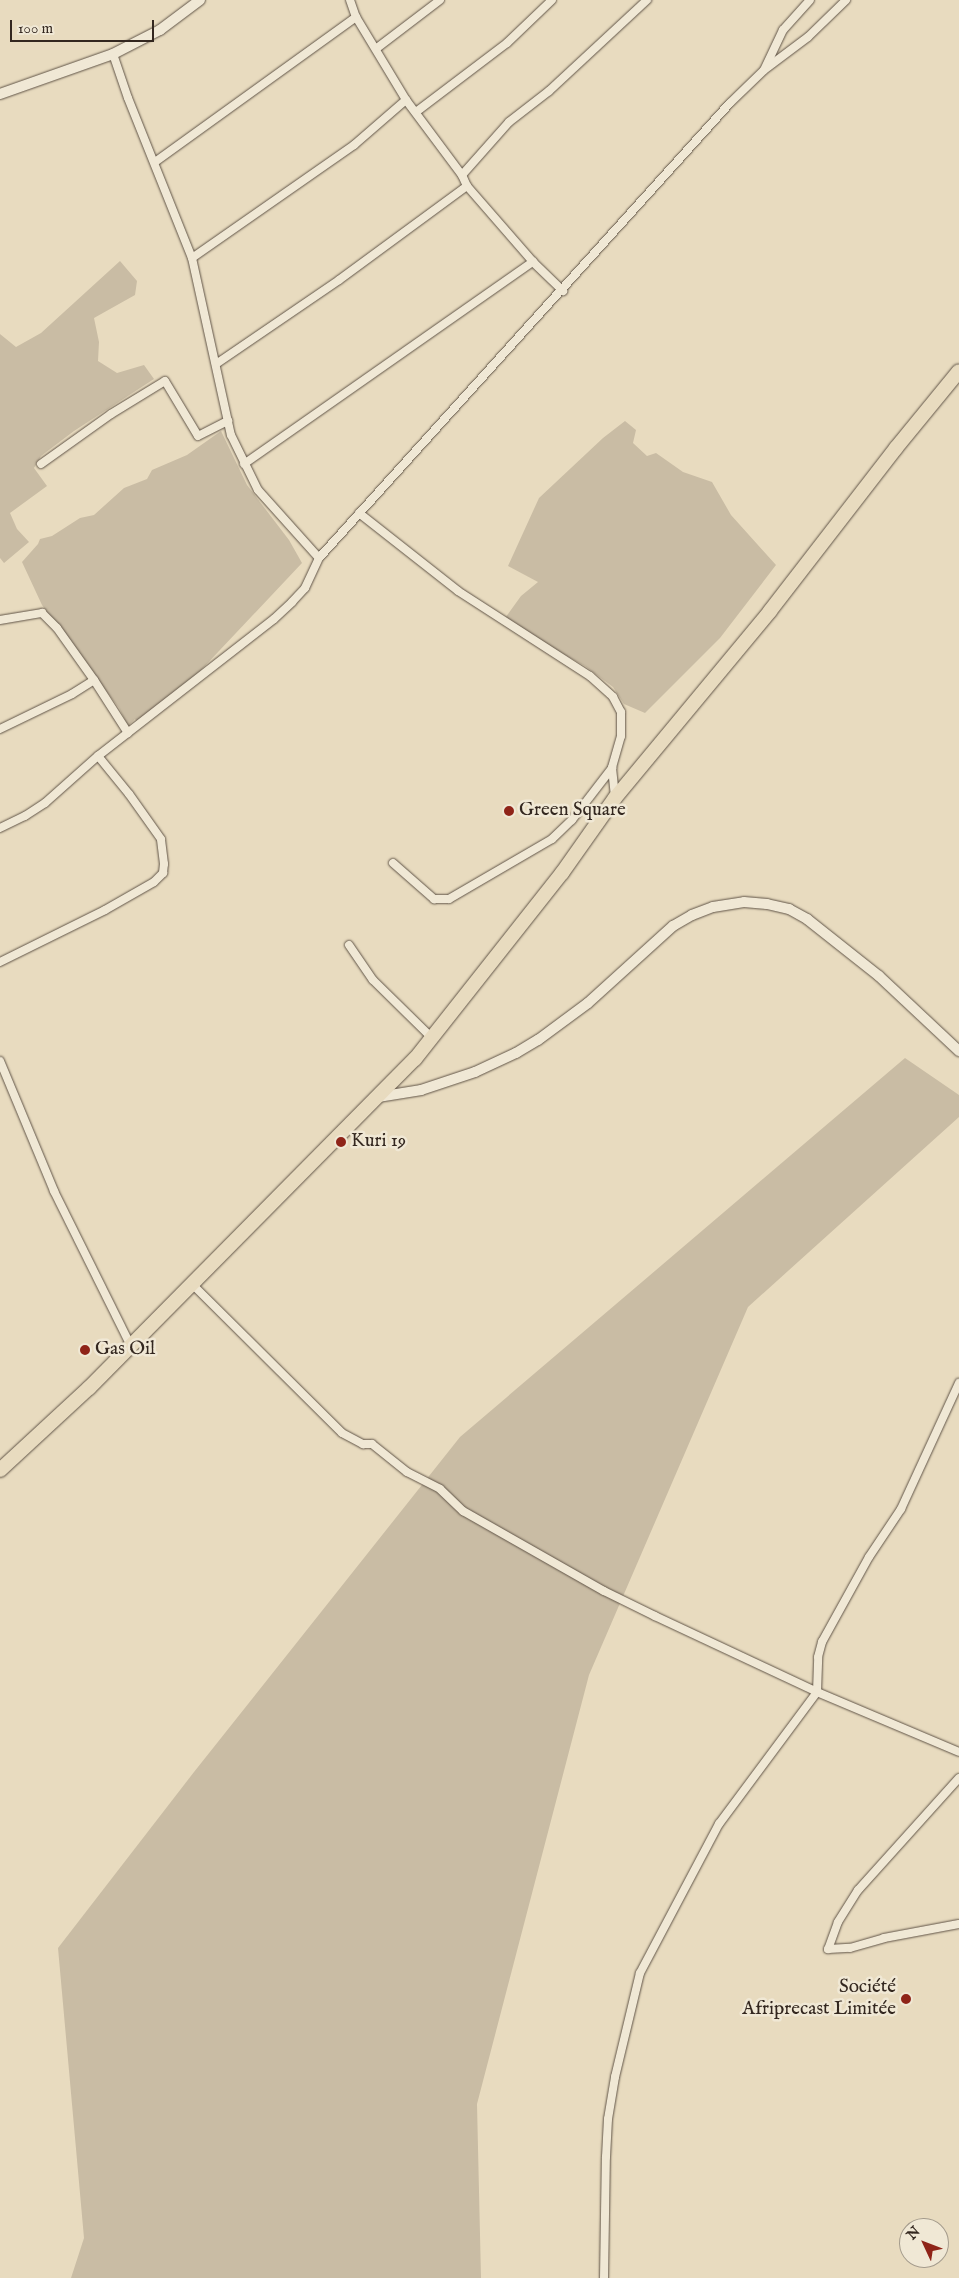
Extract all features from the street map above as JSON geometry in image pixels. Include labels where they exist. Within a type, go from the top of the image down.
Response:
[{"type":"highway","points":[[0,1470],[131,1346],[378,1097],[432,1038],[562,873],[615,798],[770,611],[896,448],[959,371]]},
{"type":"main road","points":[[0,94],[113,54],[160,30],[200,0]]},
{"type":"main road","points":[[378,1097],[420,1090],[482,1069],[516,1053],[582,1008],[673,926],[713,906],[744,902],[768,904],[789,909],[808,919],[879,976],[959,1051]]},
{"type":"street","points":[[350,0],[356,17],[377,48],[406,100],[462,175],[467,186],[533,262],[563,291]]},
{"type":"street","points":[[377,48],[440,0]]},
{"type":"street","points":[[416,112],[507,43],[552,0]]},
{"type":"street","points":[[462,175],[509,122],[555,85],[647,0]]},
{"type":"street","points":[[764,70],[783,30],[810,0]]},
{"type":"street","points":[[0,828],[25,816],[45,802],[98,756],[274,619],[305,588],[319,558],[563,291],[730,103],[764,70],[808,37],[846,0]]},
{"type":"street","points":[[155,162],[356,17]]},
{"type":"street","points":[[113,54],[128,98],[192,258],[231,435],[258,490],[319,558]]},
{"type":"street","points":[[192,258],[354,146],[406,100]]},
{"type":"street","points":[[216,364],[339,280],[467,186]]},
{"type":"street","points":[[244,464],[533,262]]},
{"type":"street","points":[[41,464],[111,414],[166,381],[198,436],[228,421]]},
{"type":"street","points":[[359,513],[458,591],[603,686],[613,697],[621,712],[621,736],[612,768],[615,798]]},
{"type":"street","points":[[0,620],[42,613],[57,628],[94,680],[128,733]]},
{"type":"street","points":[[0,729],[72,694],[94,680]]},
{"type":"street","points":[[0,962],[105,910],[154,882],[163,873],[164,864],[161,839],[129,794],[98,756]]},
{"type":"street","points":[[393,863],[434,899],[449,899],[552,839],[572,820],[612,768]]},
{"type":"street","points":[[349,945],[373,980],[432,1038]]},
{"type":"street","points":[[0,1061],[54,1191],[131,1346]]},
{"type":"street","points":[[192,1284],[342,1433],[363,1444],[372,1444],[408,1472],[440,1489],[463,1511],[604,1591],[818,1692],[959,1752]]},
{"type":"street","points":[[604,2278],[608,2120],[615,2077],[640,1972],[718,1824],[818,1692],[818,1662],[822,1642],[869,1557],[901,1509],[959,1383]]},
{"type":"street","points":[[0,1458],[19,1454]]},
{"type":"street","points":[[959,1778],[858,1890],[838,1922],[828,1949],[850,1948],[884,1938],[959,1924]]},
{"type":"shaded area","points":[[120,261],[137,281],[135,295],[94,318],[99,342],[98,361],[117,373],[144,365],[154,379],[74,431],[41,456],[34,468],[47,486],[10,513],[17,529],[29,542],[4,563],[0,558],[0,334],[16,347],[41,333]]},
{"type":"shaded area","points":[[625,421],[636,430],[633,443],[647,456],[656,453],[683,472],[712,482],[731,515],[776,565],[720,638],[645,713],[624,704],[613,687],[585,666],[503,621],[521,596],[538,582],[508,566],[539,498],[603,438]]},
{"type":"shaded area","points":[[221,431],[247,485],[289,540],[302,563],[186,686],[138,723],[135,719],[128,726],[119,708],[42,605],[22,562],[38,544],[40,539],[52,536],[80,518],[94,515],[124,488],[147,479],[152,470],[187,455]]},
{"type":"shaded area","points":[[905,1058],[959,1095],[959,1117],[748,1307],[589,1675],[477,2104],[481,2278],[71,2278],[84,2238],[58,1948],[194,1772],[460,1437]]},
{"type":"place","name":"Green Square","points":[[509,811]]},
{"type":"place","name":"Kuri 19","points":[[341,1142]]},
{"type":"place","name":"Gas Oil","points":[[85,1350]]},
{"type":"place","name":"Société Afriprecast Limitée","points":[[906,1999]]}]
